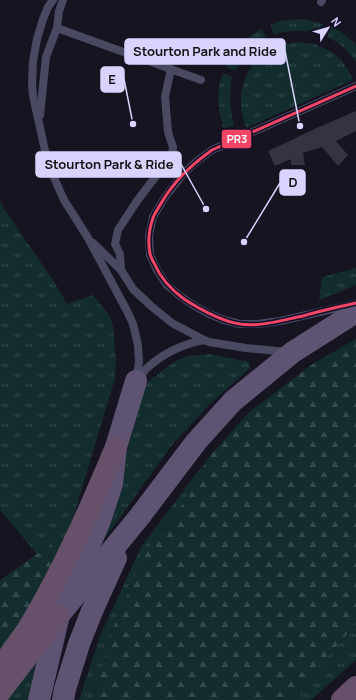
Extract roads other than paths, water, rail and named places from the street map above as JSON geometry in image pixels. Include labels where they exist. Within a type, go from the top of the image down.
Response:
[{"type":"highway","points":[[0,669],[28,629],[59,573],[87,516],[116,447]]},
{"type":"highway","points":[[0,692],[59,615]]},
{"type":"highway","points":[[342,700],[356,687]]},
{"type":"main road","points":[[59,615],[140,516],[196,442],[234,401],[293,352],[356,312]]},
{"type":"main road","points":[[39,700],[59,615],[70,584],[99,523],[112,484],[116,447],[136,382]]},
{"type":"main road","points":[[63,700],[79,644],[92,611],[112,565],[140,516]]},
{"type":"lane","points":[[53,0],[43,19],[37,39],[33,61],[33,96],[48,164],[64,200],[88,238],[133,324],[138,345],[136,382]]},
{"type":"lane","points":[[40,123],[46,57],[57,28],[59,10],[63,0]]},
{"type":"lane","points":[[57,28],[200,80]]},
{"type":"lane","points":[[121,270],[120,254],[116,244],[118,230],[137,201],[172,155],[173,147],[168,132],[165,97],[171,69]]},
{"type":"lane","points":[[356,86],[212,150],[184,173],[165,196],[153,217],[149,235],[150,255],[167,285],[193,305],[208,314],[224,320],[240,324],[258,324],[280,321],[356,303]]},
{"type":"lane","points":[[88,238],[121,270],[134,288],[151,306],[172,323],[204,340],[230,346],[293,352]]},
{"type":"lane","points":[[136,382],[146,369],[160,358],[190,342],[204,340]]},
{"type":"place","name":"E","points":[[133,124]]},
{"type":"place","name":"Stourton Park and Ride","points":[[300,126]]},
{"type":"place","name":"Stourton Park & Ride","points":[[206,209]]},
{"type":"place","name":"D","points":[[244,242]]}]
